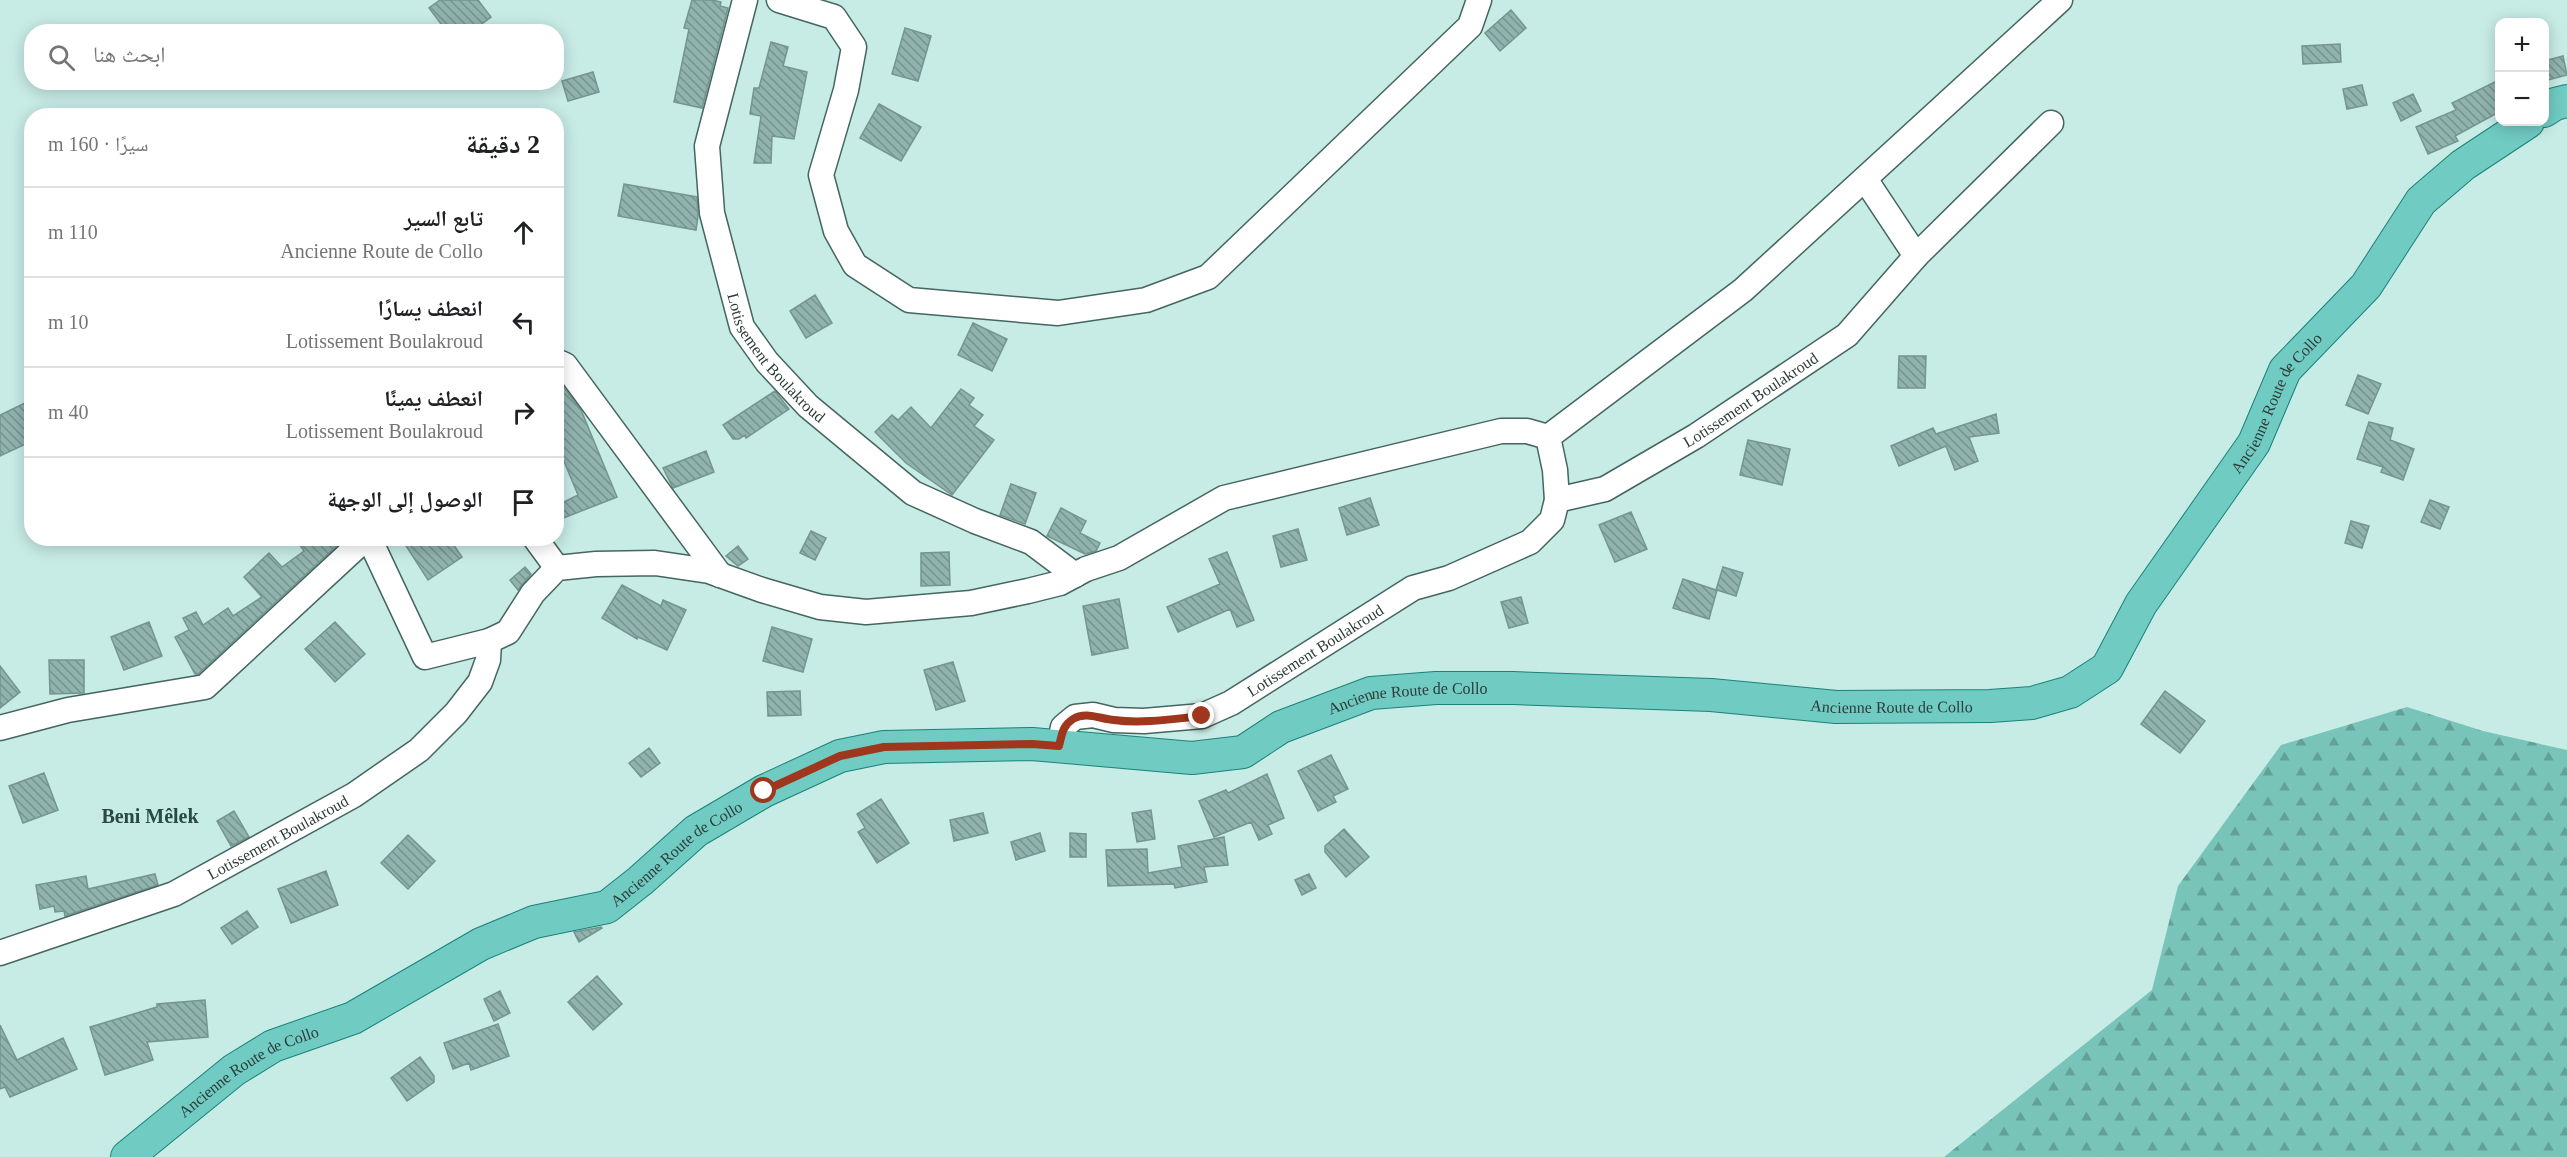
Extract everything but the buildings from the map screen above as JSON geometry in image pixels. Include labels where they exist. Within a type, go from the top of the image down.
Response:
[{"type":"main road","points":[[2549,108],[2567,101]]},
{"type":"main road","name":"Ancienne Route de Collo","points":[[127,1157],[234,1070],[273,1046],[353,1018],[481,944],[534,922],[607,907],[696,831],[764,791],[840,756],[884,747],[1032,744],[1192,758],[1243,752],[1281,728],[1371,693],[1436,688],[1513,688],[1711,695],[1836,707],[2032,703],[2070,692],[2107,668],[2141,604],[2254,443],[2285,370],[2366,286],[2421,201],[2463,165],[2522,126]]},
{"type":"street","name":"Lotissement Boulakroud","points":[[745,0],[707,146],[712,213],[742,327],[767,362],[808,406],[913,492],[975,521],[1031,542],[1075,575]]},
{"type":"street","points":[[779,0],[834,17],[854,47],[846,90],[821,175],[836,231],[855,266],[909,300],[1058,313],[1146,300],[1208,277],[1470,26],[1479,0]]},
{"type":"street","points":[[372,546],[425,657],[489,641],[508,633],[533,593],[557,568],[596,564],[655,563],[709,571],[820,607],[866,612],[971,603],[1060,583],[1119,558],[1224,498],[1501,431],[1527,431],[1548,437],[1743,290],[2060,0]]},
{"type":"street","name":"Lotissement Boulakroud","points":[[1557,500],[1605,489],[1696,436],[1847,335],[1916,256],[2050,123]]},
{"type":"street","points":[[1865,179],[1916,256]]},
{"type":"street","points":[[564,365],[720,575]]},
{"type":"street","name":"Lotissement Boulakroud","points":[[1059,746],[1063,727],[1075,717],[1093,715],[1114,720],[1144,721],[1202,716],[1231,703],[1413,588],[1449,578],[1530,542],[1552,520],[1557,500],[1555,470],[1548,437]]},
{"type":"street","points":[[0,728],[68,710],[205,687],[359,546]]},
{"type":"street","points":[[540,546],[557,568]]},
{"type":"street","name":"Lotissement Boulakroud","points":[[0,953],[174,894],[354,795],[419,750],[456,713],[480,682],[488,660],[489,641]]},
{"type":"green space","points":[[2407,707],[2483,731],[2567,750],[2567,1157],[1944,1157],[2152,990],[2178,886],[2281,745]]},
{"type":"district","name":"Beni Mêlek","points":[[150,816]]},
{"type":"route","points":[[764,791],[840,756],[884,747],[1032,744],[1059,746],[1063,727],[1075,717],[1093,715],[1114,720],[1144,721],[1202,716]]}]
